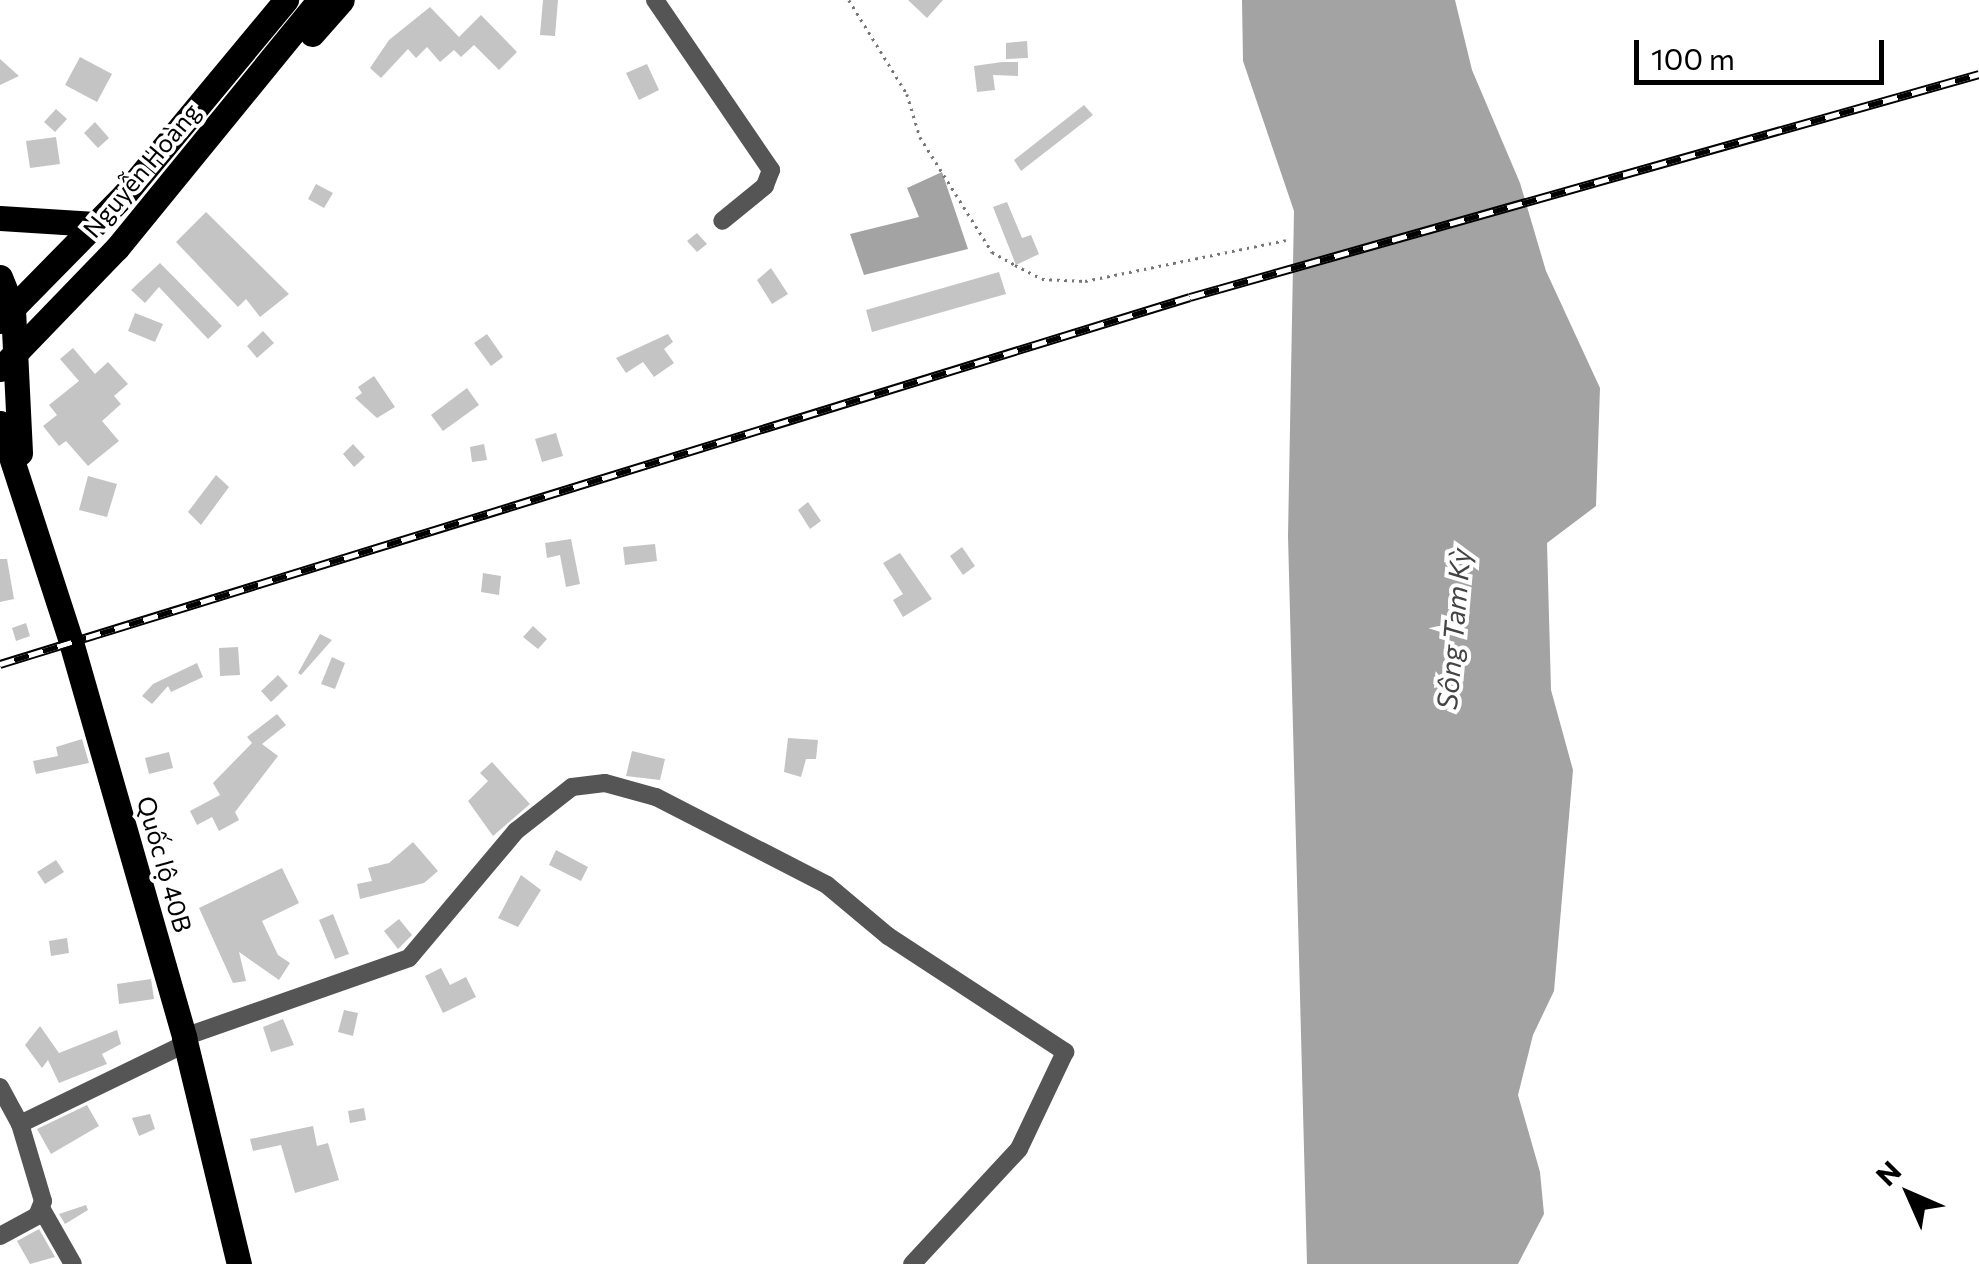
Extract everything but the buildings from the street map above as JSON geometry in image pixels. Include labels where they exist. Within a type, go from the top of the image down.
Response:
[{"type":"highway","name":"Nguyễn Hoàng","points":[[7,315],[96,224],[286,0]]},
{"type":"highway","name":"Nguyễn Hoàng","points":[[7,362],[117,248],[319,0]]},
{"type":"highway","points":[[199,147],[342,0]]},
{"type":"highway","points":[[0,218],[96,224]]},
{"type":"highway","name":"Quốc lộ 40B","points":[[0,276],[7,315],[11,479]]},
{"type":"highway","name":"Quốc lộ 40B","points":[[0,423],[11,479],[184,1040],[239,1264]]},
{"type":"street","points":[[655,0],[771,170],[765,186],[722,221]]},
{"type":"street","points":[[20,1124],[184,1040],[409,958],[516,831],[572,787],[590,782],[656,797],[827,885],[888,936],[1065,1052],[1019,1148],[912,1264]]},
{"type":"street","points":[[0,1087],[20,1124],[36,1168],[40,1208],[72,1264]]},
{"type":"street","points":[[0,1236],[40,1208]]},
{"type":"path","points":[[850,0],[906,94],[920,137],[992,252],[1015,265],[1042,279],[1085,281],[1286,240]]},
{"type":"water","name":"Sông Tam Kỳ","points":[[1242,0],[1455,0],[1472,70],[1520,183],[1546,271],[1600,388],[1596,506],[1547,543],[1551,690],[1573,770],[1554,991],[1533,1035],[1518,1095],[1540,1172],[1544,1214],[1518,1264],[1307,1264],[1288,536],[1294,211],[1243,61]]},
{"type":"water","points":[[942,172],[968,249],[864,275],[850,234],[919,217],[907,188]]},
{"type":"railway","points":[[0,664],[1190,297],[1979,74]]}]
